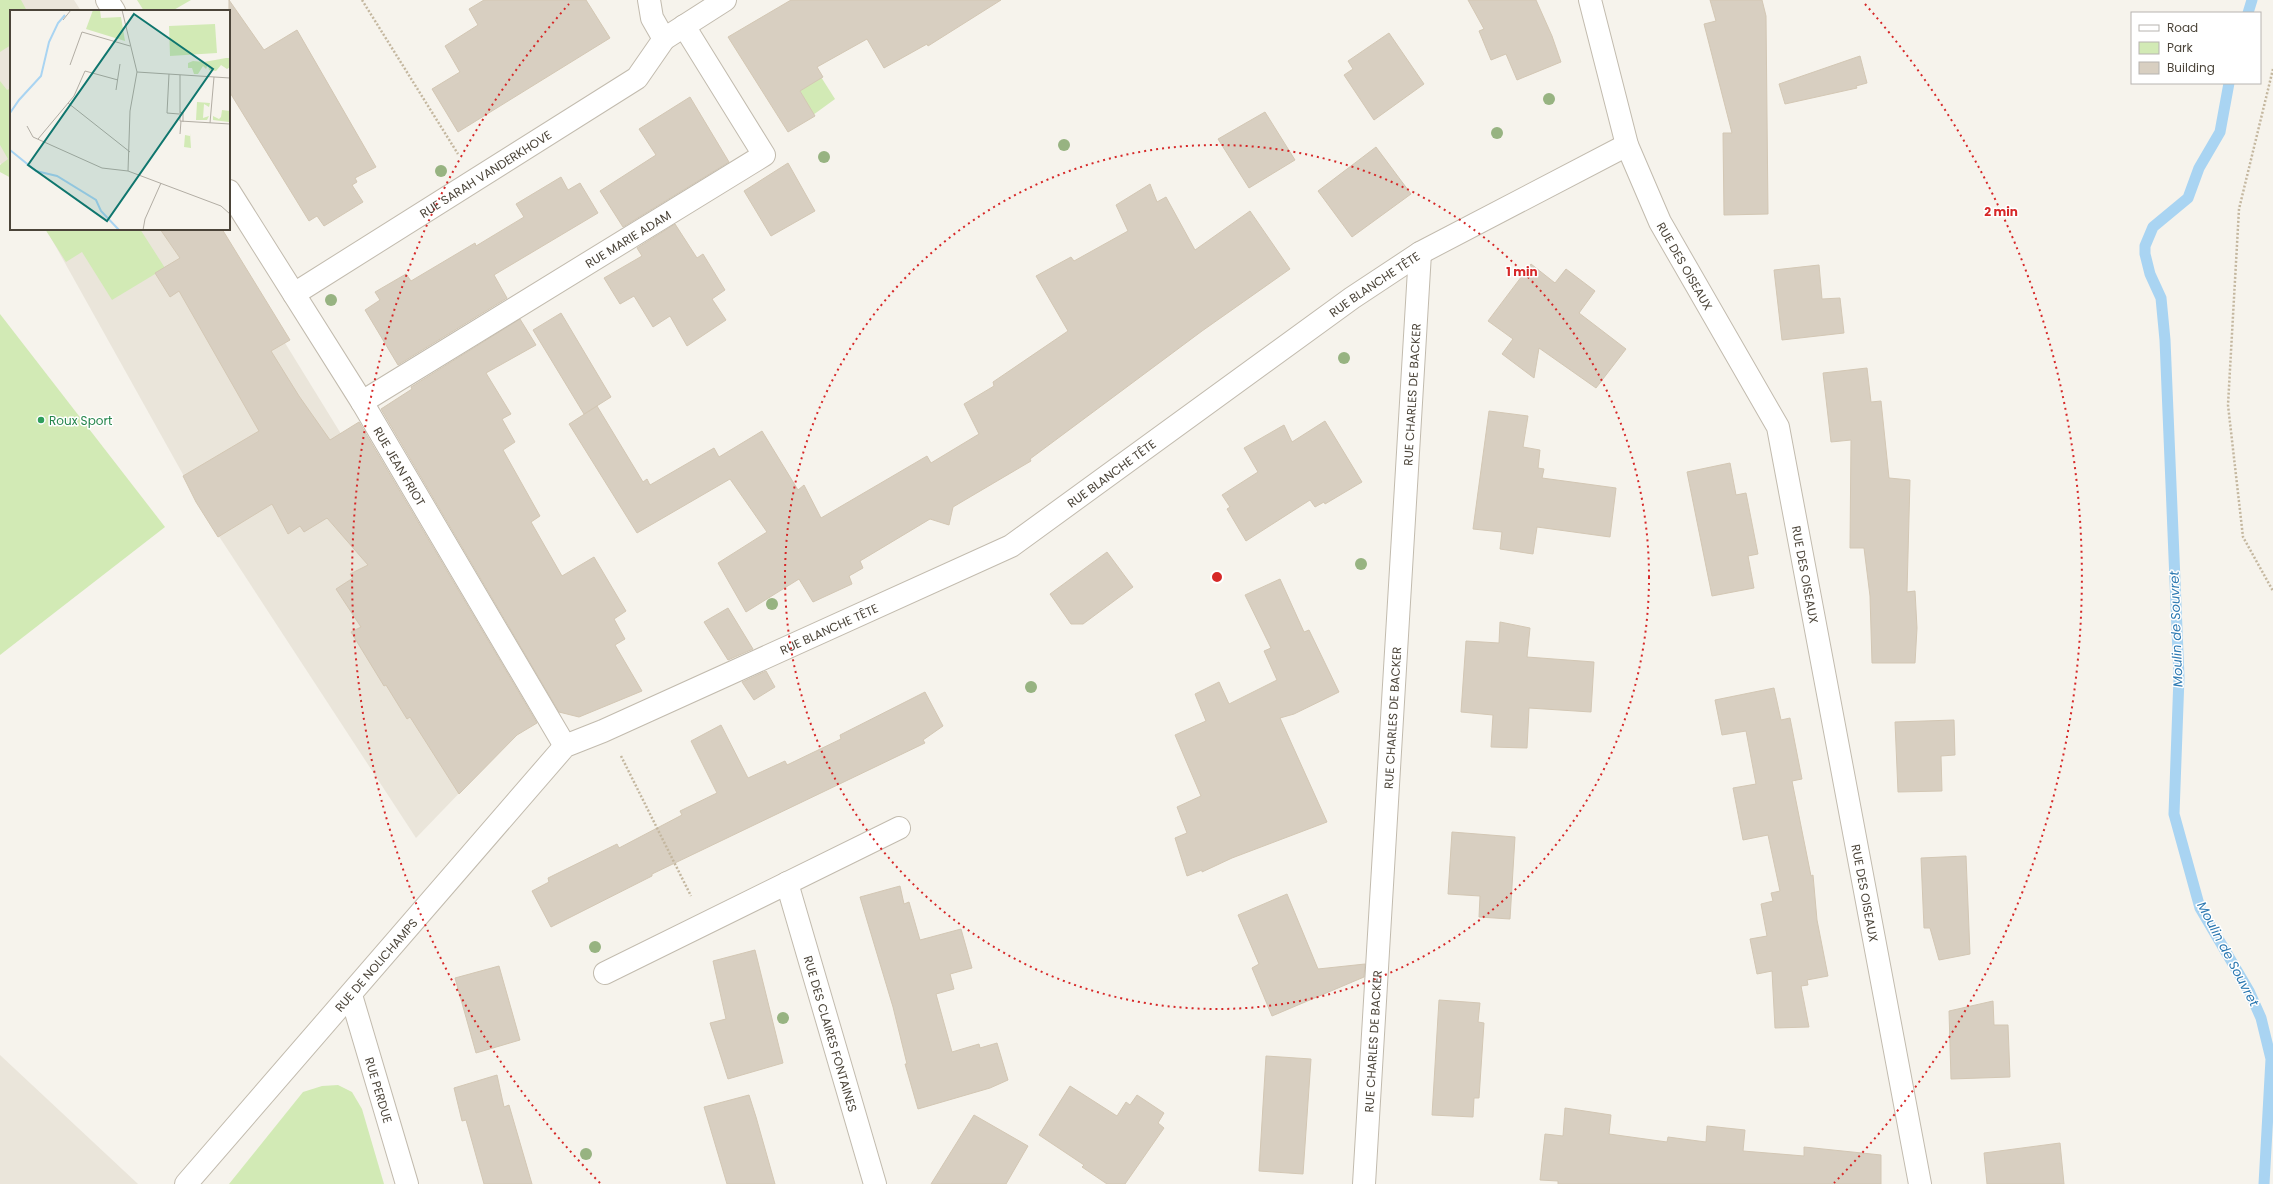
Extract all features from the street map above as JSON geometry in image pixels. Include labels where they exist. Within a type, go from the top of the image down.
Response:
[{"type":"street","points":[[107,0],[113,10]]},
{"type":"street","points":[[649,0],[652,18],[664,39]]},
{"type":"street","name":"RUE SARAH VANDERKHOVE","points":[[294,294],[637,78],[664,39],[725,0]]},
{"type":"street","name":"RUE DES OISEAUX","points":[[1590,0],[1627,145],[1660,222],[1778,428],[1920,1184]]},
{"type":"street","name":"RUE MARIE ADAM","points":[[362,402],[764,155],[684,26]]},
{"type":"street","name":"RUE BLANCHE TÊTE","points":[[565,746],[609,728],[1011,546],[1352,298],[1420,253],[1627,145]]},
{"type":"street","name":"RUE JEAN FRIOT","points":[[230,193],[362,402],[565,746]]},
{"type":"street","name":"RUE CHARLES DE BACKER","points":[[1364,1184],[1420,253]]},
{"type":"street","name":"RUE DE NOLICHAMPS","points":[[186,1184],[565,746]]},
{"type":"street","points":[[605,973],[899,828]]},
{"type":"street","name":"RUE DES CLAIRES FONTAINES","points":[[787,883],[875,1184]]},
{"type":"street","name":"RUE PERDUE","points":[[351,995],[407,1184]]},
{"type":"path","points":[[362,0],[474,180]]},
{"type":"path","points":[[2273,69],[2239,209],[2228,405],[2243,537],[2273,591]]},
{"type":"path","points":[[621,756],[705,923]]},
{"type":"shaded area","points":[[0,0],[74,0],[80,10],[10,10],[10,173],[0,163]]},
{"type":"shaded area","points":[[47,230],[216,230],[522,728],[416,838],[209,521]]},
{"type":"shaded area","points":[[0,1055],[138,1184],[0,1184]]},
{"type":"green space","points":[[0,0],[21,0],[26,10],[10,10],[10,46],[0,52]]},
{"type":"green space","points":[[137,0],[191,0],[174,10],[143,10]]},
{"type":"green space","points":[[784,60],[821,77],[835,99],[813,115]]},
{"type":"green space","points":[[0,81],[7,90],[10,88],[10,177],[0,172],[0,165],[8,159],[0,145]]},
{"type":"green space","points":[[46,230],[141,230],[165,268],[112,300],[82,252],[66,262]]},
{"type":"green space","name":"Roux Sport","points":[[0,314],[165,527],[0,655]]},
{"type":"green space","points":[[338,1085],[352,1092],[362,1109],[384,1184],[229,1184],[303,1092],[322,1086]]},
{"type":"building","points":[[229,0],[264,50],[297,30],[376,167],[355,178],[357,182],[352,185],[363,202],[324,226],[317,216],[309,221],[230,93]]},
{"type":"building","points":[[484,0],[586,0],[610,38],[458,132],[432,89],[460,72],[445,46],[478,25],[469,9]]},
{"type":"building","points":[[791,0],[1001,0],[928,46],[927,44],[884,68],[867,39],[817,67],[823,77],[800,91],[815,116],[788,132],[728,37]]},
{"type":"building","points":[[1468,0],[1536,0],[1552,36],[1561,62],[1517,80],[1506,54],[1491,60],[1479,31],[1484,29]]},
{"type":"building","points":[[1710,0],[1762,0],[1766,16],[1768,214],[1724,215],[1723,133],[1732,133],[1704,24],[1716,21]]},
{"type":"building","points":[[1389,33],[1424,84],[1374,120],[1344,75],[1353,69],[1348,61]]},
{"type":"building","points":[[1860,56],[1867,83],[1856,86],[1857,88],[1785,104],[1779,84]]},
{"type":"building","points":[[690,97],[729,162],[623,227],[600,191],[656,155],[639,129]]},
{"type":"building","points":[[1265,112],[1295,160],[1249,188],[1218,139]]},
{"type":"building","points":[[1376,147],[1411,194],[1352,237],[1318,191]]},
{"type":"building","points":[[788,163],[815,211],[771,236],[744,191]]},
{"type":"building","points":[[561,177],[568,190],[580,183],[598,213],[494,275],[507,298],[398,365],[365,310],[380,300],[375,292],[406,274],[411,281],[475,243],[476,246],[524,217],[516,204]]},
{"type":"building","points":[[1150,184],[1157,202],[1166,197],[1195,250],[1250,211],[1290,269],[1202,331],[1030,459],[1031,461],[953,507],[949,525],[930,519],[860,561],[863,568],[849,576],[852,584],[813,602],[799,579],[746,612],[718,563],[767,532],[730,479],[637,533],[569,424],[597,406],[643,482],[647,479],[650,485],[714,448],[719,457],[762,431],[798,490],[804,485],[821,518],[927,456],[931,463],[979,434],[964,404],[994,386],[993,382],[1068,331],[1036,276],[1071,257],[1074,261],[1128,231],[1116,205]]},
{"type":"building","points":[[675,224],[697,258],[703,254],[725,290],[712,299],[726,320],[687,346],[670,316],[653,327],[634,296],[620,304],[604,278],[642,256],[637,248]]},
{"type":"building","points":[[161,230],[223,230],[290,340],[271,351],[299,396],[330,440],[359,422],[537,723],[517,735],[459,794],[410,717],[407,719],[386,685],[384,686],[351,632],[361,627],[336,589],[353,578],[350,574],[368,565],[327,518],[304,532],[300,526],[288,534],[272,504],[218,537],[196,502],[183,476],[259,431],[179,291],[170,297],[155,273],[180,258]]},
{"type":"building","points":[[1531,264],[1555,283],[1566,269],[1595,291],[1579,313],[1626,349],[1596,388],[1539,348],[1534,378],[1502,354],[1513,339],[1488,321]]},
{"type":"building","points":[[1819,265],[1822,299],[1840,298],[1844,333],[1782,340],[1774,270]]},
{"type":"building","points":[[561,313],[611,397],[584,414],[533,330]]},
{"type":"building","points":[[520,319],[536,345],[486,373],[511,414],[502,419],[515,442],[503,450],[540,516],[531,522],[562,576],[594,557],[626,611],[614,619],[625,639],[615,645],[642,691],[579,717],[559,712],[381,409],[412,389],[411,387]]},
{"type":"building","points":[[1867,368],[1871,402],[1881,401],[1889,478],[1910,480],[1907,592],[1915,591],[1917,628],[1915,663],[1872,663],[1870,596],[1864,548],[1850,548],[1851,440],[1831,442],[1823,373]]},
{"type":"building","points":[[1489,411],[1528,416],[1523,447],[1540,450],[1538,468],[1544,469],[1542,478],[1616,488],[1610,537],[1537,527],[1533,554],[1500,549],[1502,532],[1473,529]]},
{"type":"building","points":[[1325,421],[1362,482],[1325,504],[1324,502],[1315,507],[1310,500],[1246,541],[1227,509],[1230,507],[1222,495],[1258,472],[1244,448],[1284,425],[1292,442]]},
{"type":"building","points":[[1730,463],[1736,495],[1746,493],[1758,554],[1748,556],[1754,588],[1712,596],[1687,472]]},
{"type":"building","points":[[1107,552],[1133,587],[1083,624],[1071,624],[1050,594]]},
{"type":"building","points":[[1280,579],[1304,632],[1309,630],[1339,692],[1294,714],[1280,718],[1327,822],[1232,858],[1202,872],[1202,870],[1187,876],[1175,838],[1187,833],[1177,807],[1201,796],[1175,735],[1206,721],[1195,694],[1219,682],[1229,704],[1277,680],[1264,651],[1271,648],[1245,595]]},
{"type":"building","points":[[728,608],[753,649],[728,660],[704,622]]},
{"type":"building","points":[[1500,622],[1530,628],[1527,657],[1594,662],[1591,712],[1529,708],[1527,748],[1491,747],[1493,715],[1461,712],[1466,641],[1499,643]]},
{"type":"building","points":[[766,671],[775,687],[754,700],[742,682]]},
{"type":"building","points":[[1774,688],[1781,720],[1790,718],[1802,779],[1792,781],[1811,876],[1813,875],[1817,920],[1828,976],[1807,980],[1808,985],[1801,986],[1809,1027],[1775,1028],[1772,971],[1757,974],[1750,939],[1767,936],[1761,904],[1773,901],[1771,893],[1780,891],[1768,835],[1743,840],[1733,788],[1756,784],[1746,731],[1722,735],[1715,700]]},
{"type":"building","points":[[925,692],[943,726],[923,740],[925,743],[652,874],[652,876],[551,927],[532,891],[549,882],[548,878],[617,844],[619,848],[682,815],[680,811],[717,793],[691,741],[721,725],[748,778],[785,761],[787,765],[841,739],[840,735]]},
{"type":"building","points":[[1954,720],[1955,755],[1941,756],[1942,791],[1898,792],[1895,722]]},
{"type":"building","points":[[1452,832],[1515,837],[1510,919],[1479,917],[1480,896],[1448,894]]},
{"type":"building","points":[[1966,856],[1970,954],[1939,960],[1930,928],[1924,928],[1921,858]]},
{"type":"building","points":[[900,886],[904,904],[909,902],[920,940],[961,929],[972,968],[950,974],[954,989],[936,994],[952,1052],[979,1044],[980,1048],[997,1043],[1008,1080],[990,1088],[918,1109],[905,1064],[907,1064],[893,1007],[860,897]]},
{"type":"building","points":[[1287,894],[1318,969],[1365,964],[1364,977],[1272,1016],[1252,968],[1259,964],[1238,915]]},
{"type":"building","points":[[755,950],[783,1063],[728,1079],[710,1023],[726,1019],[713,961]]},
{"type":"building","points":[[499,966],[520,1040],[476,1053],[455,978]]},
{"type":"building","points":[[1439,1000],[1480,1003],[1478,1022],[1484,1023],[1479,1098],[1474,1098],[1473,1117],[1432,1115]]},
{"type":"building","points":[[1993,1001],[1994,1025],[2008,1025],[2010,1077],[1951,1079],[1949,1011]]},
{"type":"building","points":[[1266,1056],[1311,1059],[1303,1174],[1259,1171]]},
{"type":"building","points":[[497,1075],[504,1107],[509,1105],[532,1184],[484,1184],[466,1120],[462,1121],[454,1088]]},
{"type":"building","points":[[1070,1086],[1117,1116],[1126,1102],[1130,1105],[1137,1095],[1164,1113],[1158,1123],[1164,1128],[1125,1184],[1107,1184],[1082,1167],[1084,1165],[1039,1135]]},
{"type":"building","points":[[749,1095],[775,1184],[727,1184],[704,1107]]},
{"type":"building","points":[[1565,1108],[1611,1115],[1609,1134],[1667,1142],[1668,1137],[1706,1142],[1707,1126],[1745,1130],[1743,1151],[1804,1156],[1804,1147],[1881,1155],[1881,1184],[1558,1184],[1558,1181],[1540,1180],[1545,1134],[1563,1136]]},
{"type":"building","points":[[974,1115],[1028,1146],[1006,1184],[931,1184]]},
{"type":"building","points":[[2060,1143],[2064,1184],[1987,1184],[1984,1153]]},
{"type":"waterway","name":"Moulin de Souvret","points":[[2248,12],[2252,0]]},
{"type":"waterway","name":"Moulin de Souvret","points":[[2229,84],[2220,132],[2199,168],[2188,198],[2153,227],[2145,246],[2145,254],[2150,274],[2161,298],[2165,340],[2179,677],[2174,814],[2200,908],[2249,991],[2261,1018],[2271,1059],[2264,1184]]},
{"type":"place","name":"Roux Sport","points":[[41,420]]}]
